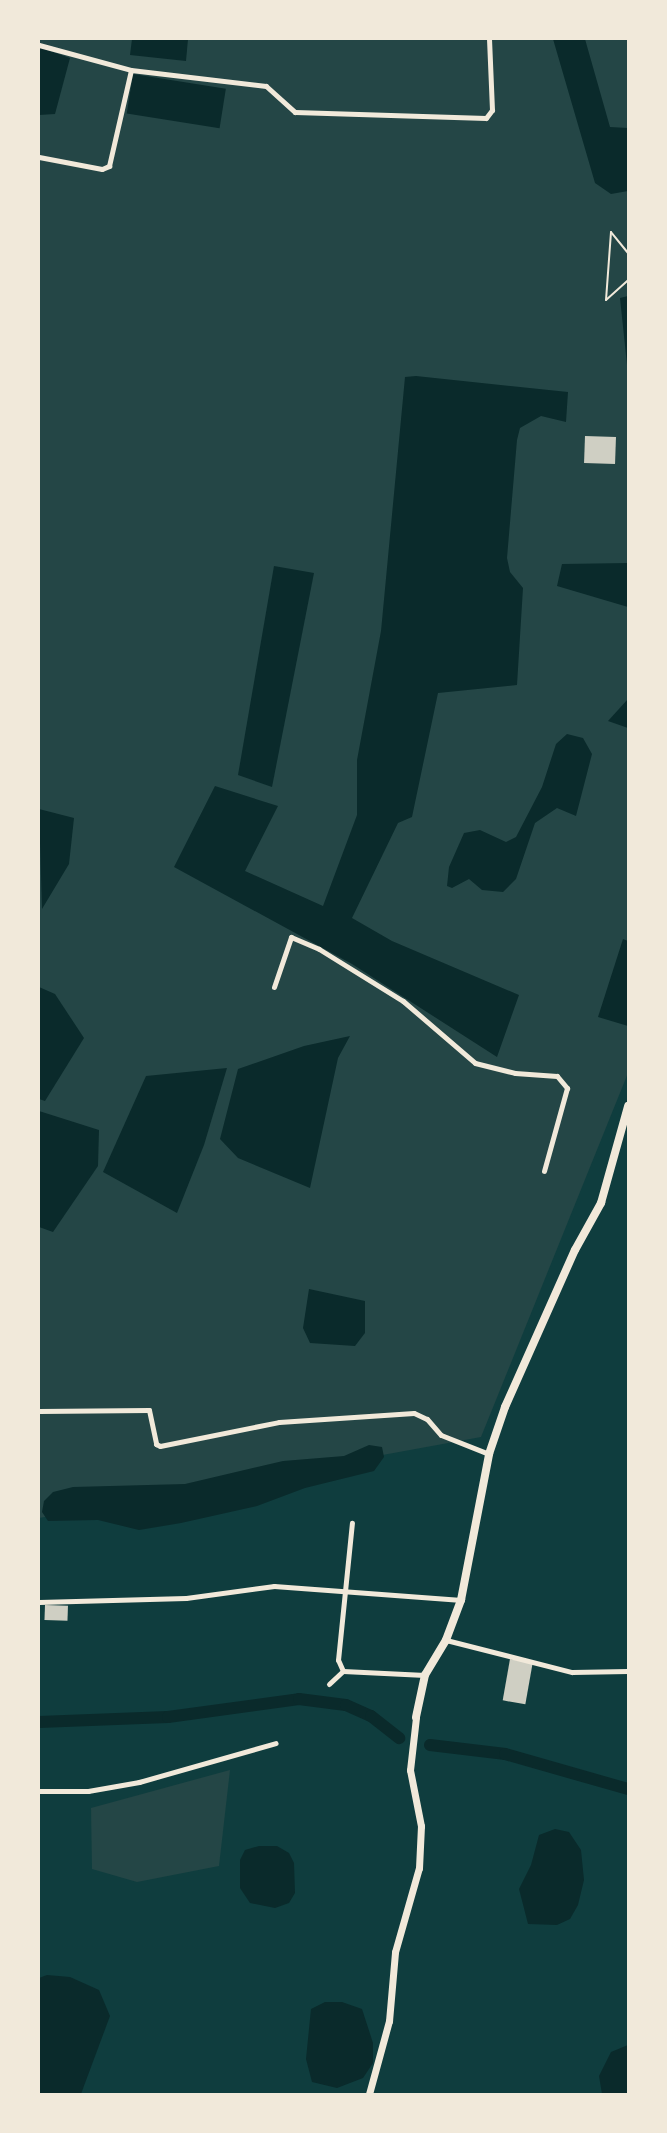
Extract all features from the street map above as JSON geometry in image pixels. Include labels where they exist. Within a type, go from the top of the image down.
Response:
[{"type":"main road","points":[[416,1717],[425,1675],[446,1640],[460,1600],[489,1454],[505,1407],[575,1250],[601,1203],[628,1106]]},
{"type":"street","points":[[39,45],[131,70],[266,86],[295,112],[486,118],[492,110],[489,39]]},
{"type":"street","points":[[39,157],[102,169],[109,166],[131,70]]},
{"type":"street","points":[[274,987],[291,937],[319,949],[403,1000],[476,1063],[514,1072],[557,1076],[567,1088],[544,1171]]},
{"type":"street","points":[[39,1411],[149,1410],[156,1444],[160,1446],[279,1422],[414,1413],[427,1419],[441,1435],[489,1454]]},
{"type":"street","points":[[343,1671],[338,1660],[352,1523]]},
{"type":"street","points":[[39,1602],[186,1598],[274,1586],[322,1587],[346,1593],[460,1600]]},
{"type":"street","points":[[446,1640],[572,1672],[628,1671]]},
{"type":"street","points":[[329,1684],[343,1671],[425,1675]]},
{"type":"street","points":[[369,2094],[389,2021],[395,1952],[419,1868],[421,1826],[410,1770],[416,1717]]},
{"type":"street","points":[[39,1791],[88,1791],[139,1782],[276,1743]]},
{"type":"lane","points":[[628,253],[611,232],[606,300],[628,280]]},
{"type":"shaded area","points":[[39,39],[628,39],[628,1073],[481,1437],[39,1518]]},
{"type":"shaded area","points":[[132,39],[188,39],[186,61],[130,55]]},
{"type":"shaded area","points":[[553,39],[585,39],[610,127],[628,128],[628,191],[611,194],[595,183]]},
{"type":"shaded area","points":[[39,47],[70,58],[55,114],[39,115]]},
{"type":"shaded area","points":[[133,74],[226,89],[220,128],[127,114]]},
{"type":"shaded area","points":[[628,296],[628,374],[620,298]]},
{"type":"shaded area","points":[[416,376],[568,392],[566,422],[541,416],[520,428],[517,440],[507,558],[510,572],[523,588],[517,685],[438,693],[412,817],[398,823],[352,918],[392,941],[519,995],[497,1057],[352,964],[174,867],[215,786],[278,806],[245,871],[323,906],[357,815],[357,760],[381,631],[405,377]]},
{"type":"shaded area","points":[[628,563],[628,607],[557,586],[562,564]]},
{"type":"shaded area","points":[[274,566],[314,573],[272,787],[238,775]]},
{"type":"shaded area","points":[[628,699],[628,728],[608,721]]},
{"type":"shaded area","points":[[567,734],[583,738],[592,754],[576,816],[557,808],[535,823],[516,879],[503,892],[482,890],[469,879],[452,888],[447,886],[449,867],[464,833],[480,830],[506,842],[516,837],[542,787],[556,744]]},
{"type":"shaded area","points":[[39,809],[74,818],[69,864],[42,909]]},
{"type":"shaded area","points":[[623,939],[628,941],[628,1026],[598,1017]]},
{"type":"shaded area","points":[[39,987],[55,994],[84,1038],[45,1101],[39,1099]]},
{"type":"shaded area","points":[[350,1036],[338,1058],[310,1188],[238,1158],[220,1139],[238,1069],[304,1046]]},
{"type":"shaded area","points":[[227,1068],[204,1145],[177,1213],[103,1172],[146,1076]]},
{"type":"shaded area","points":[[39,1111],[99,1130],[98,1166],[53,1232],[39,1227]]},
{"type":"shaded area","points":[[309,1289],[365,1301],[365,1333],[355,1346],[310,1343],[303,1328]]},
{"type":"shaded area","points":[[369,1445],[382,1447],[384,1457],[374,1471],[305,1488],[257,1506],[181,1523],[139,1530],[98,1520],[48,1521],[42,1512],[44,1501],[53,1492],[73,1487],[185,1484],[283,1461],[344,1456]]},
{"type":"shaded area","points":[[230,1770],[219,1866],[137,1882],[92,1869],[91,1808]]},
{"type":"shaded area","points":[[555,1829],[569,1832],[581,1850],[584,1880],[578,1905],[570,1919],[557,1925],[528,1924],[519,1889],[531,1865],[539,1835]]},
{"type":"shaded area","points":[[259,1846],[277,1846],[289,1853],[294,1863],[295,1893],[289,1903],[275,1908],[250,1903],[240,1888],[240,1860],[245,1850]]},
{"type":"shaded area","points":[[47,1975],[70,1977],[99,1990],[110,2016],[81,2094],[39,2094],[39,1978]]},
{"type":"shaded area","points":[[325,2002],[342,2002],[362,2009],[373,2043],[373,2063],[363,2078],[337,2088],[312,2082],[306,2059],[311,2009]]},
{"type":"shaded area","points":[[628,2045],[628,2094],[602,2094],[599,2076],[611,2052]]},
{"type":"building","points":[[585,436],[616,437],[615,464],[584,463]]},
{"type":"building","points":[[45,1605],[68,1606],[67,1621],[44,1620]]},
{"type":"building","points":[[510,1659],[533,1663],[525,1704],[503,1700]]},
{"type":"waterway","points":[[39,1722],[168,1717],[299,1699],[346,1705],[371,1716],[399,1738]]},
{"type":"waterway","points":[[430,1745],[505,1754],[628,1789]]}]
